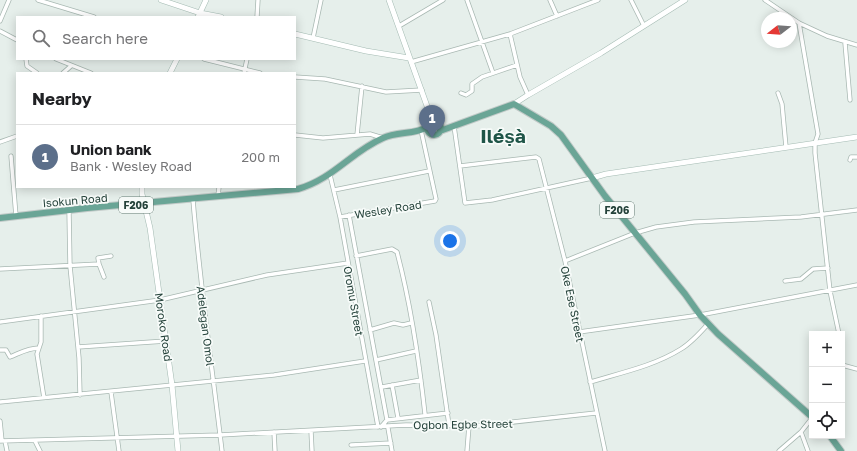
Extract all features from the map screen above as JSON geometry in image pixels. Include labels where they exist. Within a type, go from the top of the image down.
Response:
[{"type":"main road","name":"F206","points":[[421,130],[436,134],[440,131],[514,104],[551,126],[561,135],[592,178],[709,325]]},
{"type":"main road","name":"F206","points":[[330,175],[383,138],[400,133],[421,130],[433,124]]},
{"type":"main road","points":[[433,124],[453,126]]},
{"type":"main road","points":[[433,124],[440,131]]},
{"type":"main road","points":[[430,133],[433,124]]},
{"type":"main road","name":"Isokun Road","points":[[0,218],[279,192],[306,187],[330,175]]},
{"type":"main road","points":[[709,325],[809,415]]},
{"type":"main road","points":[[832,439],[841,451]]},
{"type":"street","points":[[0,21],[9,0]]},
{"type":"street","points":[[38,0],[91,16]]},
{"type":"street","points":[[163,0],[199,15],[210,16]]},
{"type":"street","points":[[199,15],[206,0]]},
{"type":"street","points":[[257,16],[258,0]]},
{"type":"street","points":[[313,38],[321,0]]},
{"type":"street","points":[[389,0],[433,124]]},
{"type":"street","points":[[399,26],[443,0]]},
{"type":"street","points":[[467,0],[494,73]]},
{"type":"street","points":[[550,0],[557,16]]},
{"type":"street","points":[[296,34],[410,60],[482,40],[510,34],[598,0]]},
{"type":"street","points":[[631,0],[644,26]]},
{"type":"street","points":[[514,104],[594,58],[685,0]]},
{"type":"street","points":[[765,0],[799,22],[845,43],[857,46]]},
{"type":"street","points":[[799,22],[818,134],[815,143],[822,214],[830,291],[838,331]]},
{"type":"street","points":[[0,31],[16,39]]},
{"type":"street","points":[[510,34],[517,64],[528,95]]},
{"type":"street","points":[[845,43],[850,100]]},
{"type":"street","points":[[26,60],[26,66],[35,72]]},
{"type":"street","points":[[58,60],[88,72]]},
{"type":"street","points":[[171,72],[177,60]]},
{"type":"street","points":[[207,60],[245,71],[246,60]]},
{"type":"street","points":[[461,93],[466,95],[472,91],[472,84],[474,82],[517,64]]},
{"type":"street","points":[[64,72],[71,66]]},
{"type":"street","points":[[296,77],[325,79],[386,92],[422,90]]},
{"type":"street","points":[[357,135],[362,86]]},
{"type":"street","points":[[778,93],[782,104],[786,147]]},
{"type":"street","points":[[453,126],[464,201],[467,203],[492,200],[547,189],[606,174],[857,137]]},
{"type":"street","name":"Wesley Road","points":[[340,217],[435,201],[421,130]]},
{"type":"street","points":[[296,136],[322,138],[370,134],[383,138]]},
{"type":"street","points":[[0,142],[16,136]]},
{"type":"street","points":[[11,156],[16,216]]},
{"type":"street","points":[[850,160],[851,157],[857,157]]},
{"type":"street","name":"Oke Ese Street","points":[[460,166],[538,158],[565,262],[605,451]]},
{"type":"street","points":[[334,190],[429,171]]},
{"type":"street","name":"Oromu Street","points":[[330,175],[340,217],[365,362],[380,427]]},
{"type":"street","name":"Moroko Road","points":[[142,188],[144,204],[150,228],[166,341],[178,436],[178,451]]},
{"type":"street","points":[[217,197],[219,188]]},
{"type":"street","name":"Adelegan Omol","points":[[193,200],[198,261],[203,290],[222,451]]},
{"type":"street","points":[[565,262],[635,233],[656,227],[694,222],[822,214],[857,210]]},
{"type":"street","points":[[69,211],[70,266],[78,347],[80,395]]},
{"type":"street","points":[[349,215],[388,420]]},
{"type":"street","points":[[356,256],[396,250],[402,270],[421,380],[425,414]]},
{"type":"street","points":[[104,277],[98,258],[111,256]]},
{"type":"street","points":[[0,322],[160,300],[266,275],[348,263]]},
{"type":"street","points":[[0,269],[99,264]]},
{"type":"street","points":[[785,281],[801,279],[813,269],[828,268]]},
{"type":"street","points":[[579,332],[700,315],[857,285]]},
{"type":"street","points":[[429,302],[449,425]]},
{"type":"street","points":[[41,316],[41,342],[39,348],[38,368],[44,398]]},
{"type":"street","points":[[370,330],[394,323],[403,325],[411,324]]},
{"type":"street","points":[[590,382],[667,356],[690,342],[709,325]]},
{"type":"street","points":[[78,347],[166,341]]},
{"type":"street","points":[[0,350],[6,350],[10,356],[21,354],[29,348],[39,348]]},
{"type":"street","points":[[376,360],[416,351]]},
{"type":"street","points":[[0,402],[111,392],[296,372],[365,362]]},
{"type":"street","points":[[845,366],[857,369]]},
{"type":"street","points":[[382,387],[421,380]]},
{"type":"street","points":[[392,386],[398,418]]},
{"type":"street","points":[[111,392],[119,451]]},
{"type":"street","points":[[380,427],[388,420],[425,414],[448,413]]},
{"type":"street","name":"Ogbon Egbe Street","points":[[311,431],[380,427],[388,428],[449,425],[469,426],[526,422],[596,413]]},
{"type":"street","points":[[0,421],[2,441],[7,451]]},
{"type":"street","points":[[779,451],[801,432],[809,422]]},
{"type":"street","points":[[467,451],[469,426]]},
{"type":"street","points":[[388,428],[392,451]]},
{"type":"street","points":[[2,441],[311,431],[312,451]]},
{"type":"street","points":[[274,432],[275,451]]},
{"type":"street","points":[[801,432],[808,451]]},
{"type":"street","points":[[35,441],[40,451]]},
{"type":"street","points":[[351,445],[391,443]]},
{"type":"place","name":"Union bank","points":[[432,138]]},
{"type":"district","name":"Iléṣà","points":[[503,135]]}]
